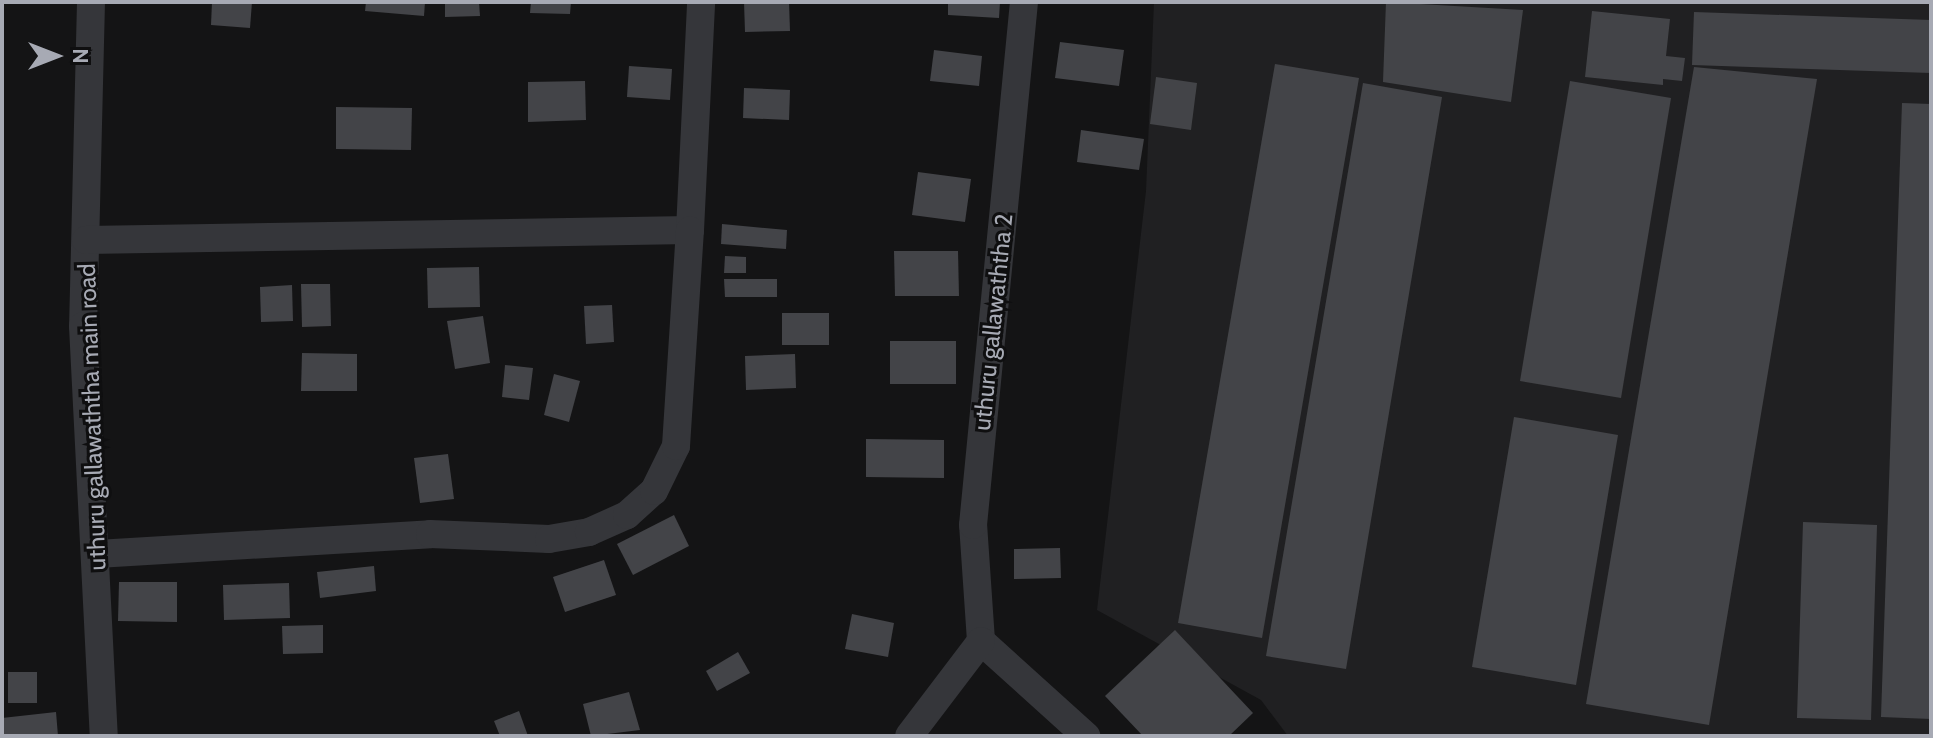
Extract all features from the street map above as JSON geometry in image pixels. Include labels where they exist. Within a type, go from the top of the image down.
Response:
[{"type":"street","name":"uthuru gallawaththa main road","points":[[91,2],[83,326],[104,736]]},
{"type":"street","points":[[97,554],[430,534],[549,539],[589,532],[627,515],[663,479],[676,446],[701,2]]},
{"type":"street","name":"uthuru gallawaththa 2","points":[[981,641],[973,525],[1024,2]]},
{"type":"street","points":[[86,240],[690,230]]},
{"type":"street","points":[[909,736],[981,641],[1086,736]]},
{"type":"shaded area","points":[[1154,2],[1931,2],[1931,736],[1288,736],[1261,700],[1097,610],[1146,191]]},
{"type":"building","points":[[212,2],[252,2],[250,28],[211,25]]},
{"type":"building","points":[[366,2],[425,2],[424,16],[365,11]]},
{"type":"building","points":[[445,2],[479,2],[480,16],[445,17]]},
{"type":"building","points":[[531,2],[571,2],[570,14],[530,13]]},
{"type":"building","points":[[744,2],[789,2],[790,31],[745,32]]},
{"type":"building","points":[[948,2],[1000,2],[999,18],[948,15]]},
{"type":"building","points":[[1386,2],[1523,10],[1511,102],[1383,82]]},
{"type":"building","points":[[1592,11],[1670,19],[1666,56],[1685,58],[1682,81],[1663,79],[1663,85],[1585,77]]},
{"type":"building","points":[[1694,12],[1931,20],[1931,73],[1692,65]]},
{"type":"building","points":[[1060,42],[1124,50],[1119,86],[1055,78]]},
{"type":"building","points":[[934,50],[982,56],[979,86],[930,81]]},
{"type":"building","points":[[1275,64],[1359,78],[1262,638],[1178,623]]},
{"type":"building","points":[[629,66],[672,69],[670,100],[627,97]]},
{"type":"building","points":[[1694,67],[1817,79],[1709,725],[1586,704]]},
{"type":"building","points":[[1156,77],[1197,83],[1191,130],[1150,124]]},
{"type":"building","points":[[585,81],[586,120],[528,122],[528,82]]},
{"type":"building","points":[[1570,81],[1671,98],[1621,398],[1520,381]]},
{"type":"building","points":[[1363,83],[1442,97],[1346,669],[1266,656]]},
{"type":"building","points":[[744,88],[790,90],[789,120],[743,118]]},
{"type":"building","points":[[1902,103],[1931,104],[1931,719],[1881,717]]},
{"type":"building","points":[[336,107],[412,108],[411,150],[336,149]]},
{"type":"building","points":[[1081,130],[1144,139],[1139,170],[1077,162]]},
{"type":"building","points":[[918,172],[971,179],[965,222],[912,215]]},
{"type":"building","points":[[722,224],[787,230],[786,249],[721,244]]},
{"type":"building","points":[[894,251],[958,251],[959,296],[895,296]]},
{"type":"building","points":[[725,256],[746,257],[746,273],[724,273]]},
{"type":"building","points":[[479,267],[480,307],[428,308],[427,268]]},
{"type":"building","points":[[724,279],[777,279],[777,297],[725,297]]},
{"type":"building","points":[[301,284],[330,284],[331,326],[302,327]]},
{"type":"building","points":[[292,285],[293,321],[261,322],[260,287]]},
{"type":"building","points":[[612,305],[614,342],[586,344],[584,306]]},
{"type":"building","points":[[782,313],[829,313],[829,345],[782,345]]},
{"type":"building","points":[[483,316],[490,363],[455,369],[447,321]]},
{"type":"building","points":[[890,341],[956,341],[956,384],[890,384]]},
{"type":"building","points":[[302,353],[357,354],[357,391],[301,391]]},
{"type":"building","points":[[795,354],[796,388],[746,390],[745,356]]},
{"type":"building","points":[[505,365],[533,368],[529,400],[502,397]]},
{"type":"building","points":[[554,374],[580,381],[569,422],[544,415]]},
{"type":"building","points":[[1514,417],[1618,435],[1576,685],[1472,667]]},
{"type":"building","points":[[866,439],[944,440],[944,478],[866,477]]},
{"type":"building","points":[[448,454],[454,499],[420,503],[414,458]]},
{"type":"building","points":[[674,515],[689,546],[633,575],[617,544]]},
{"type":"building","points":[[1803,522],[1877,525],[1871,720],[1797,718]]},
{"type":"building","points":[[1060,548],[1061,578],[1014,579],[1014,549]]},
{"type":"building","points":[[604,560],[616,595],[565,612],[553,577]]},
{"type":"building","points":[[374,566],[376,591],[320,598],[317,572]]},
{"type":"building","points":[[119,582],[177,582],[177,622],[118,621]]},
{"type":"building","points":[[289,583],[290,618],[224,620],[223,585]]},
{"type":"building","points":[[852,614],[894,623],[888,657],[845,649]]},
{"type":"building","points":[[323,625],[323,653],[283,654],[282,626]]},
{"type":"building","points":[[1175,630],[1253,713],[1229,736],[1143,736],[1105,696]]},
{"type":"building","points":[[738,652],[750,673],[717,691],[706,671]]},
{"type":"building","points":[[8,672],[37,672],[37,703],[8,703]]},
{"type":"building","points":[[629,692],[640,730],[591,736],[583,704]]},
{"type":"building","points":[[519,711],[528,736],[500,736],[494,721]]},
{"type":"building","points":[[56,712],[58,736],[2,736],[2,718]]}]
